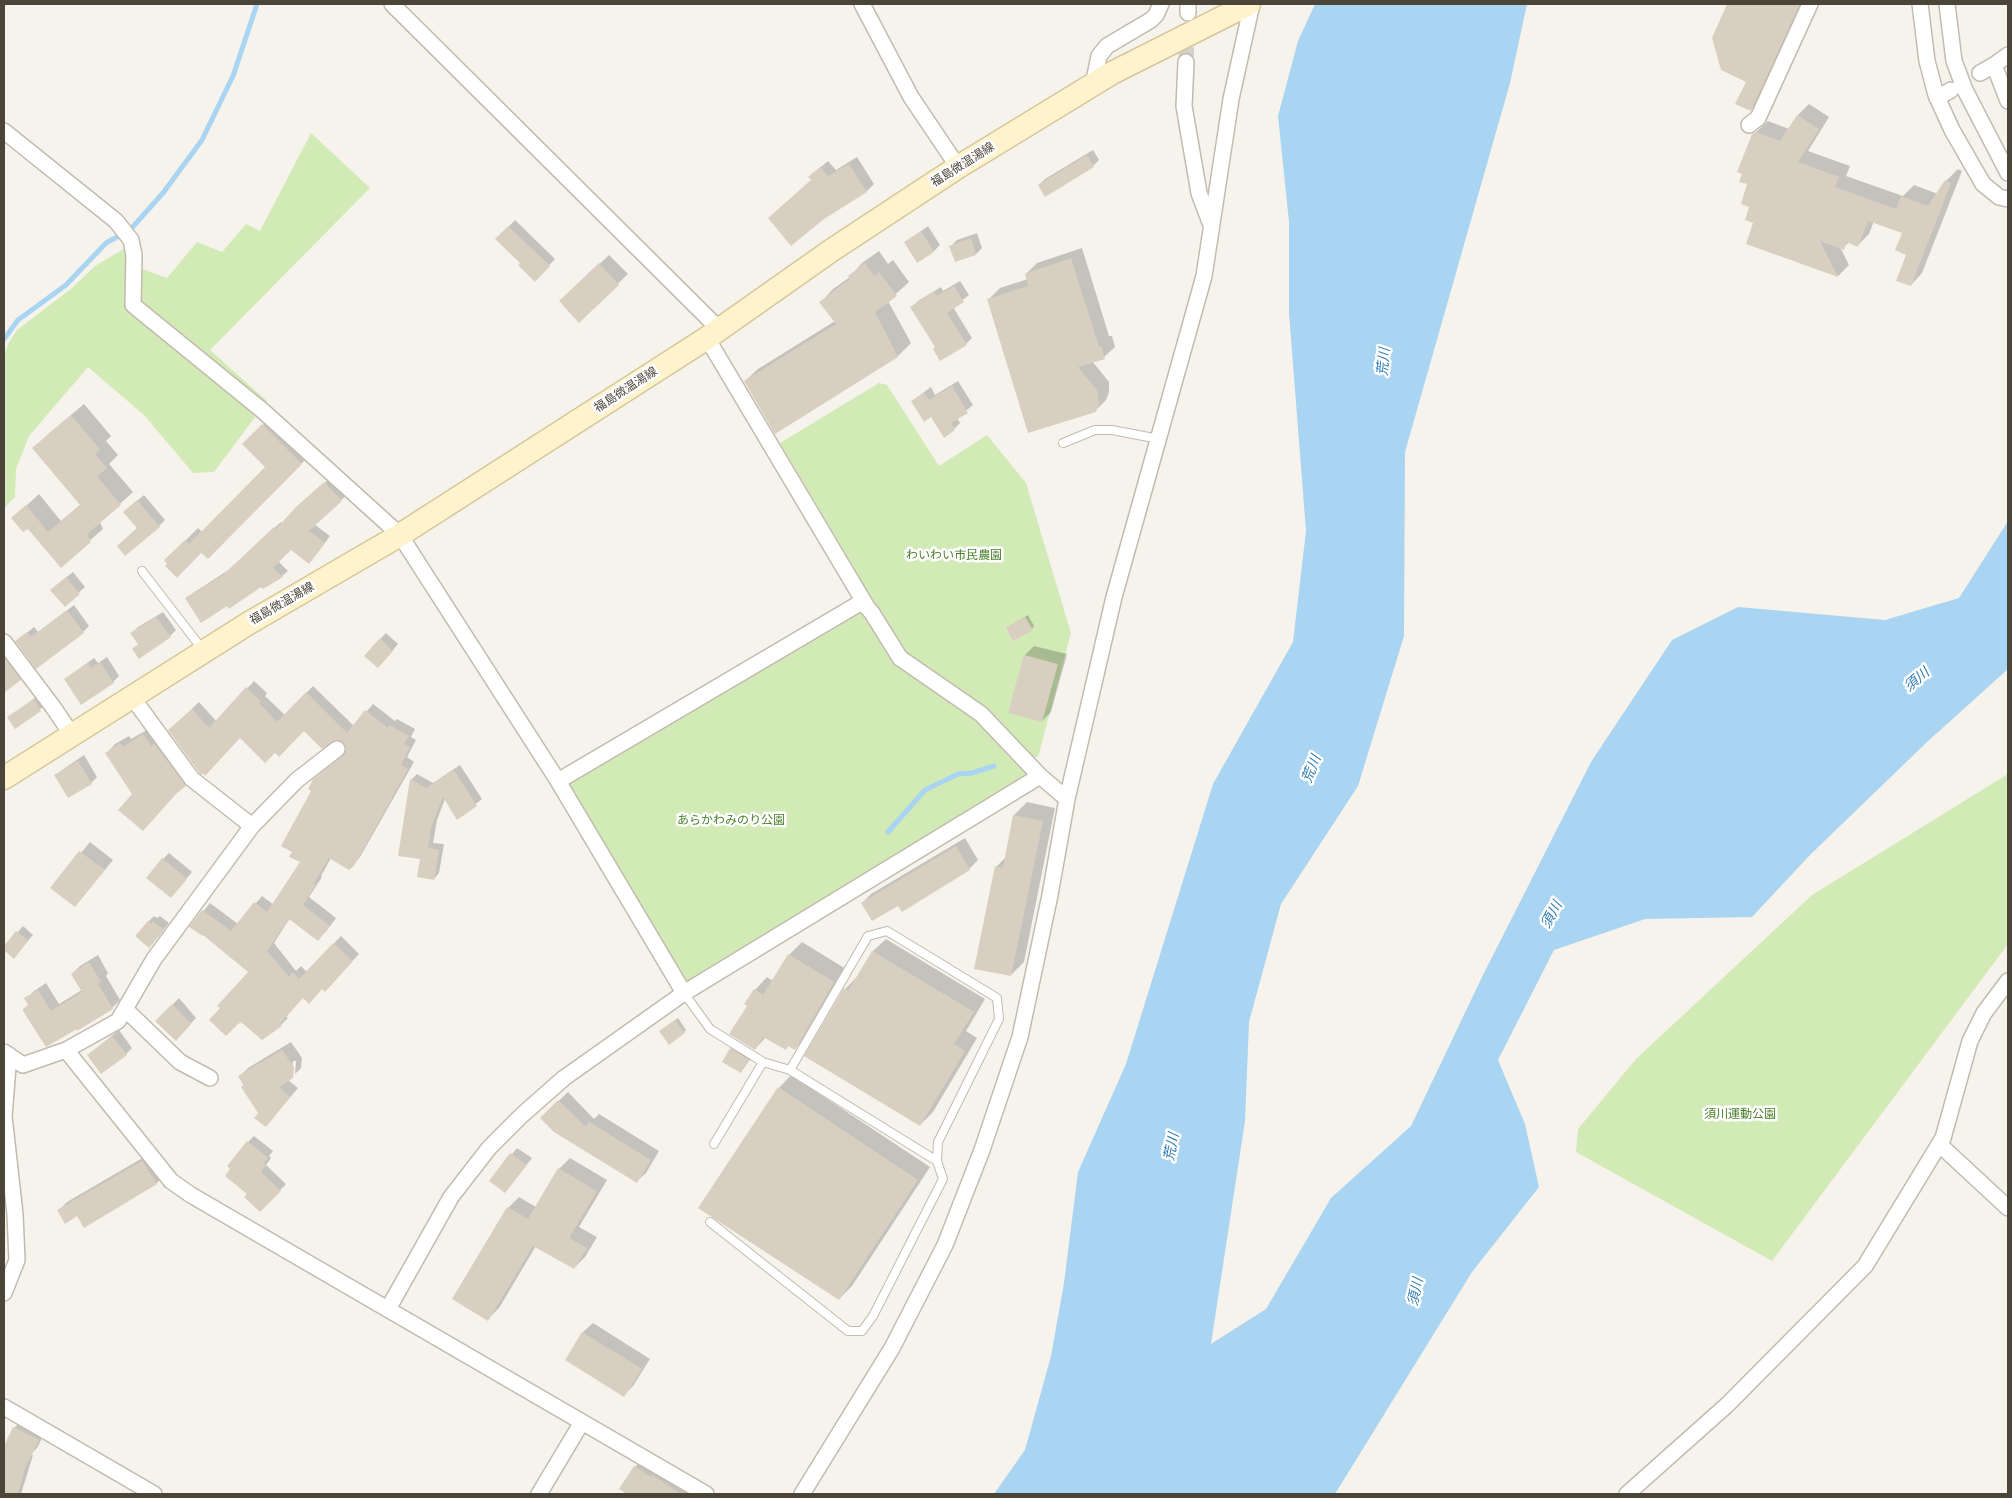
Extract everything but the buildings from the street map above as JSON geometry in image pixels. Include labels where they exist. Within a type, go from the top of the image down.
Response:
[{"type":"main road","name":"福島微温湯線","points":[[4,778],[249,623],[400,535],[713,334],[832,250],[958,167],[1112,73],[1250,4]]},
{"type":"street","points":[[392,4],[713,334],[868,607],[900,658],[981,714],[1040,776],[1067,799]]},
{"type":"street","points":[[862,4],[911,97],[958,167]]},
{"type":"street","points":[[1093,85],[1099,56],[1107,46],[1151,20],[1161,4]]},
{"type":"street","points":[[802,1494],[897,1339],[945,1245],[982,1150],[1020,1038],[1050,895],[1067,799],[1114,597],[1204,276],[1231,99],[1250,4]]},
{"type":"street","points":[[1749,125],[1758,118],[1810,4]]},
{"type":"street","points":[[1920,4],[1927,61],[1937,98],[1952,130],[1983,184],[1999,197],[2008,199]]},
{"type":"street","points":[[1947,4],[1954,61],[1965,90],[2008,172]]},
{"type":"street","points":[[1980,73],[2008,55]]},
{"type":"street","points":[[1186,62],[1184,106],[1199,193],[1212,226]]},
{"type":"street","points":[[1994,65],[2008,101]]},
{"type":"street","points":[[1937,98],[1951,90]]},
{"type":"street","points":[[4,131],[116,221],[131,240],[134,255],[133,305],[263,411],[400,535],[558,781],[684,993]]},
{"type":"street","points":[[558,781],[842,612],[860,603],[868,607]]},
{"type":"street","points":[[4,642],[54,707],[72,735]]},
{"type":"street","points":[[132,698],[192,780],[252,826]]},
{"type":"street","points":[[4,1293],[17,1260],[15,1214],[4,1116],[6,1054],[24,1065],[66,1050],[118,1021],[154,959],[252,826],[297,780],[337,749]]},
{"type":"street","points":[[388,1309],[451,1197],[489,1148],[522,1115],[564,1078],[684,993],[1040,776]]},
{"type":"street","points":[[1627,1494],[1727,1405],[1865,1266],[1943,1138],[1970,1041],[1984,1013],[2008,981]]},
{"type":"street","points":[[125,1009],[180,1062],[210,1078]]},
{"type":"street","points":[[66,1050],[171,1181],[191,1195],[706,1494]]},
{"type":"street","points":[[1939,1144],[2008,1208]]},
{"type":"street","points":[[4,1409],[154,1494]]},
{"type":"street","points":[[539,1494],[582,1422]]},
{"type":"lane","points":[[1063,443],[1095,430],[1112,430],[1159,439]]},
{"type":"lane","points":[[142,571],[204,652]]},
{"type":"lane","points":[[710,1222],[848,1331],[862,1330],[874,1316],[943,1179],[937,1161],[938,1142],[999,1019],[997,998],[887,931],[868,936],[790,1070]]},
{"type":"lane","points":[[684,993],[710,1029],[763,1062],[790,1070],[937,1161]]},
{"type":"lane","points":[[714,1144],[763,1062]]},
{"type":"green space","points":[[311,133],[370,188],[210,350],[267,401],[214,472],[193,473],[145,416],[88,367],[29,436],[16,469],[15,497],[4,508],[4,356],[8,344],[17,330],[71,289],[95,266],[127,247],[142,269],[167,278],[197,242],[222,252],[246,224],[260,231]]},
{"type":"green space","name":"わいわい市民農園","points":[[879,383],[887,385],[939,466],[987,435],[1026,483],[1071,633],[1038,757],[1031,757],[905,654],[780,443]]},
{"type":"green space","name":"あらかわみのり公園","points":[[860,609],[865,611],[899,664],[975,715],[1033,774],[685,987],[563,784]]},
{"type":"green space","name":"須川運動公園","points":[[2008,774],[2008,944],[1772,1261],[1576,1152],[1578,1129],[1636,1059],[1812,895]]},
{"type":"water","points":[[1315,4],[1527,4],[1510,83],[1405,452],[1404,636],[1358,786],[1281,904],[1249,1022],[1245,1121],[1211,1344],[1266,1309],[1331,1198],[1411,1126],[1482,977],[1591,762],[1672,640],[1738,607],[1885,620],[1959,598],[2008,521],[2008,669],[1927,742],[1810,855],[1752,917],[1645,919],[1554,950],[1498,1060],[1525,1124],[1539,1187],[1472,1272],[1335,1494],[994,1494],[1025,1450],[1051,1356],[1064,1283],[1078,1172],[1126,1064],[1213,784],[1293,642],[1306,531],[1289,313],[1289,222],[1278,116],[1298,41]]},
{"type":"waterway","points":[[4,339],[18,320],[66,285],[106,243],[130,230],[163,193],[202,140],[233,76],[257,4]]},
{"type":"waterway","points":[[888,832],[925,790],[958,774],[972,773],[994,766]]},
{"type":"tunnel","points":[[1186,62],[1188,13]]},
{"type":"water label","name":"荒川","points":[[1384,362]]},
{"type":"water label","name":"須川","points":[[1917,680]]},
{"type":"water label","name":"荒川","points":[[1312,769]]},
{"type":"water label","name":"須川","points":[[1552,915]]},
{"type":"water label","name":"荒川","points":[[1172,1147]]},
{"type":"water label","name":"須川","points":[[1416,1292]]}]
